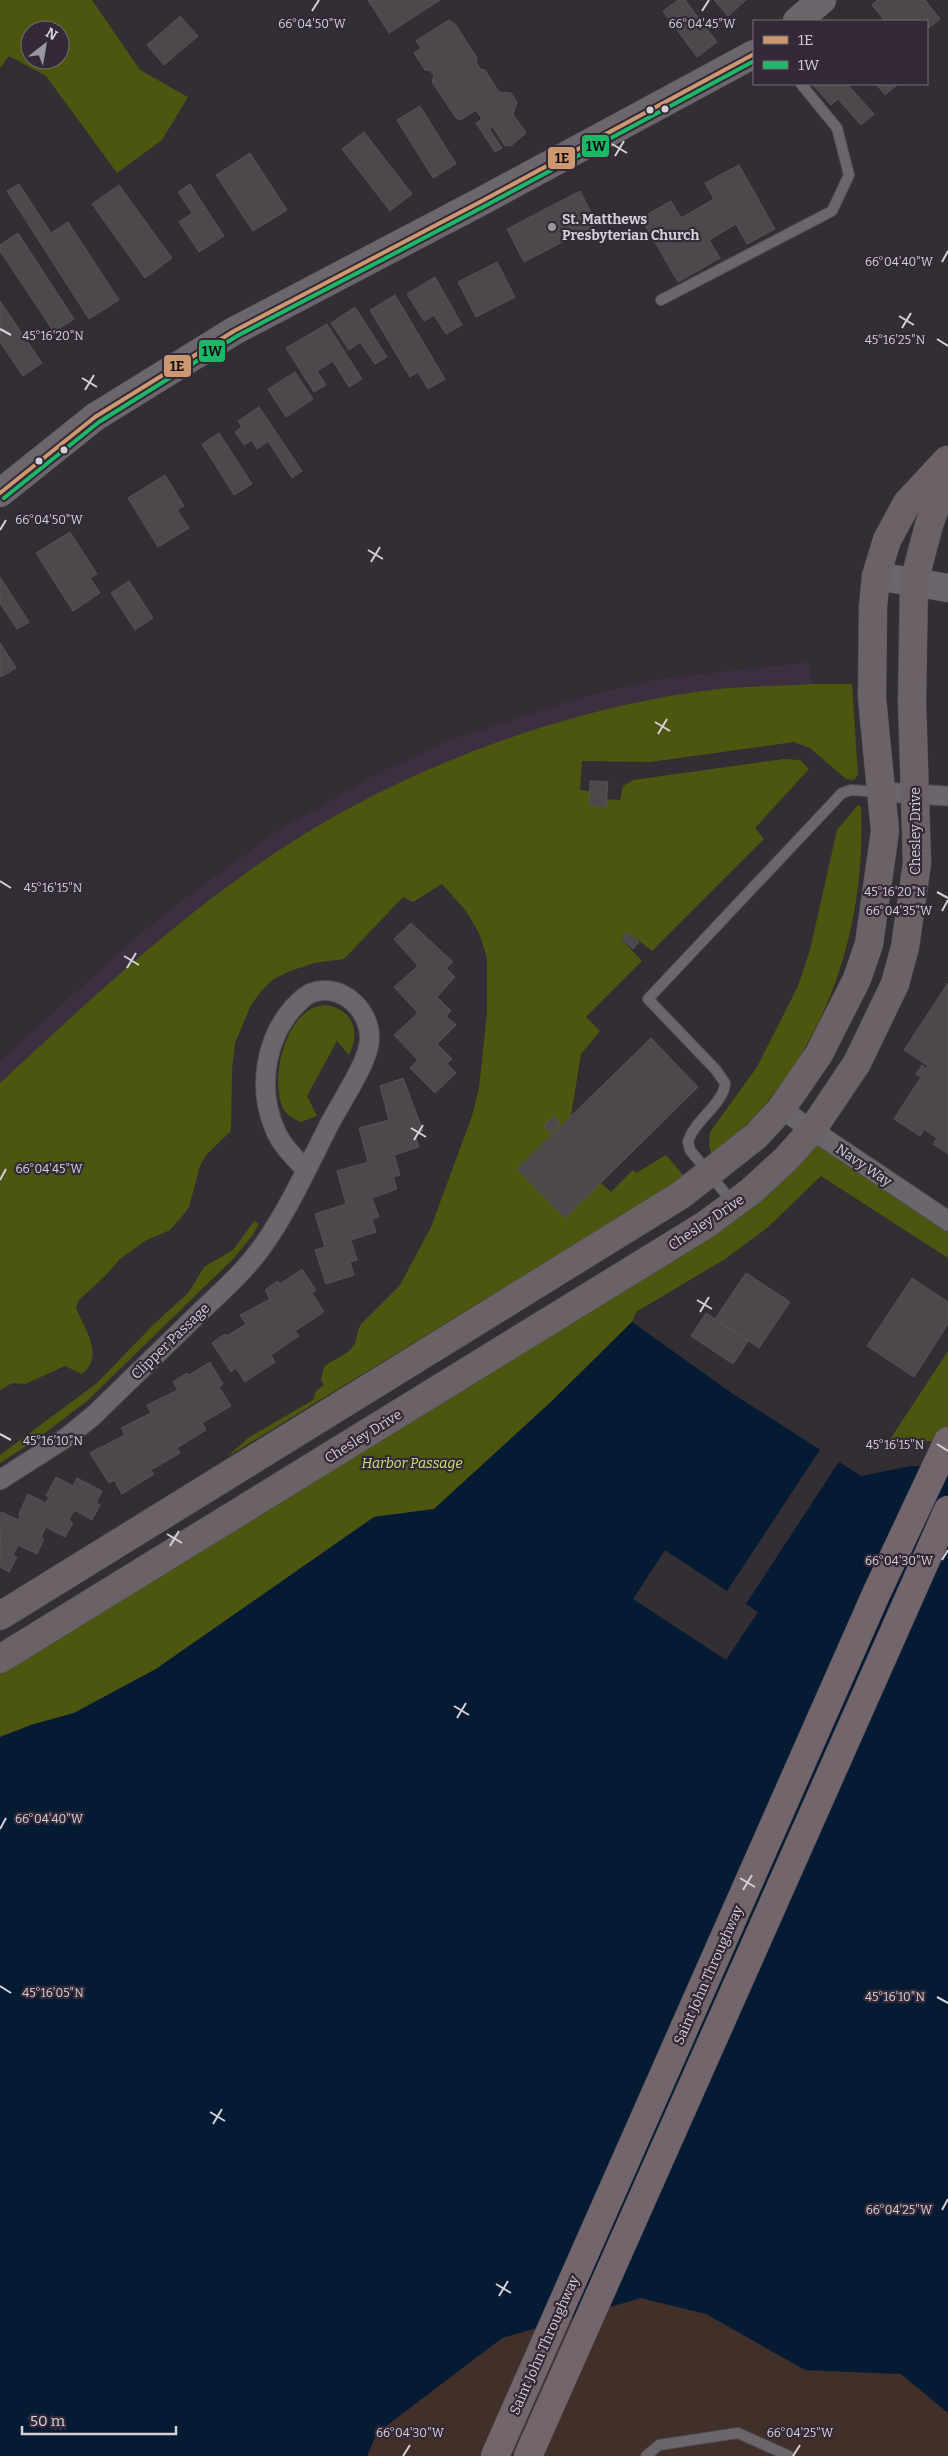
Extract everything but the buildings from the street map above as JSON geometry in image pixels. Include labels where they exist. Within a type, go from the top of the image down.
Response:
[{"type":"highway","name":"Saint John Throughway","points":[[495,2456],[869,1610],[948,1441]]},
{"type":"highway","points":[[528,2456],[948,1510]]},
{"type":"main road","points":[[0,1616],[681,1195],[756,1136],[781,1110],[819,1054],[857,979],[869,944],[885,831],[883,792],[872,698],[873,607],[876,576],[887,540],[907,503],[948,459]]},
{"type":"main road","name":"Chesley Drive","points":[[1,1656],[481,1362],[586,1300],[705,1225],[734,1204],[786,1159],[812,1130],[857,1063],[895,984],[905,947],[917,863],[912,702],[914,582],[948,471]]},
{"type":"street","points":[[799,20],[822,0]]},
{"type":"street","points":[[0,493],[95,417],[234,331],[494,195],[753,55]]},
{"type":"street","points":[[876,576],[948,588]]},
{"type":"street","points":[[883,792],[948,796]]},
{"type":"street","name":"Clipper Passage","points":[[0,1480],[67,1437],[93,1416],[244,1269],[272,1232],[306,1170],[369,1046],[369,1026],[360,1008],[344,996],[325,990],[310,994],[288,1013],[275,1038],[266,1066],[265,1086],[274,1128],[283,1145],[306,1170]]},
{"type":"street","name":"Navy Way","points":[[781,1110],[948,1221]]},
{"type":"lane","points":[[661,300],[832,211],[849,175],[837,128],[802,85]]},
{"type":"lane","points":[[734,1204],[690,1150],[688,1142],[695,1125],[722,1094],[725,1083],[716,1070],[648,999],[842,793],[852,790],[883,792]]},
{"type":"lane","points":[[646,2456],[659,2445],[738,2433],[790,2456]]},
{"type":"shaded area","points":[[810,662],[812,684],[730,688],[614,708],[482,748],[389,788],[335,816],[251,870],[147,951],[0,1083],[0,1061],[134,939],[183,900],[274,833],[380,772],[450,740],[581,697],[664,678]]},
{"type":"shaded area","points":[[641,2298],[706,2314],[805,2370],[901,2374],[948,2413],[948,2456],[367,2456],[377,2433],[502,2338]]},
{"type":"green space","points":[[0,0],[92,0],[140,70],[188,97],[162,140],[117,173],[46,76],[35,70],[70,70],[70,20],[20,20],[20,62],[9,56],[0,68]]},
{"type":"green space","points":[[852,684],[858,774],[854,780],[846,779],[810,748],[794,742],[650,762],[582,761],[580,790],[590,791],[589,805],[606,807],[606,799],[620,800],[623,786],[633,780],[784,759],[800,760],[809,769],[755,828],[764,839],[652,951],[628,932],[621,939],[642,961],[586,1017],[600,1031],[581,1054],[571,1116],[517,1169],[600,1182],[611,1192],[633,1170],[636,1173],[666,1155],[685,1177],[227,1457],[248,1438],[313,1400],[316,1391],[324,1385],[321,1380],[324,1367],[350,1350],[355,1344],[361,1324],[400,1285],[431,1227],[472,1116],[479,1088],[487,1013],[487,958],[479,933],[466,911],[442,884],[413,902],[403,897],[344,959],[314,963],[290,971],[274,979],[262,990],[251,1005],[235,1043],[232,1069],[231,1131],[207,1154],[200,1166],[189,1207],[170,1230],[145,1241],[120,1259],[79,1300],[76,1307],[91,1341],[92,1358],[89,1367],[82,1374],[65,1366],[25,1384],[12,1383],[0,1390],[0,1083],[139,958],[211,899],[287,845],[388,788],[442,764],[556,723],[614,707],[728,688]]},
{"type":"green space","points":[[858,805],[861,807],[861,849],[850,933],[839,973],[823,1012],[804,1049],[781,1084],[754,1117],[712,1156],[709,1145],[710,1132],[757,1067],[798,986],[810,950],[837,830]]},
{"type":"green space","points":[[325,1005],[335,1007],[348,1016],[354,1030],[353,1046],[349,1055],[337,1041],[307,1096],[317,1116],[301,1122],[288,1115],[283,1108],[279,1095],[278,1080],[280,1063],[284,1046],[300,1018],[311,1009]]},
{"type":"green space","name":"Harbor Passage","points":[[812,1130],[948,1221],[948,1258],[821,1176],[767,1228],[725,1259],[636,1312],[632,1322],[553,1400],[434,1509],[374,1517],[156,1669],[74,1713],[31,1725],[0,1737],[0,1659],[586,1300]]},
{"type":"green space","points":[[254,1221],[259,1224],[252,1236],[233,1259],[87,1401],[37,1439],[0,1463],[0,1455],[97,1383],[152,1326],[189,1292],[204,1267],[233,1250]]},
{"type":"green space","points":[[948,1351],[948,1442],[929,1441],[883,1450]]},
{"type":"water","points":[[632,1322],[733,1394],[861,1476],[911,1466],[948,1468],[948,2413],[901,2374],[805,2370],[706,2314],[641,2298],[502,2338],[377,2433],[367,2456],[0,2456],[0,1737],[31,1725],[74,1713],[156,1669],[374,1517],[434,1509],[553,1400]]},
{"type":"pier","points":[[821,1448],[840,1460],[746,1604],[758,1612],[726,1660],[633,1599],[665,1550],[727,1591]]},
{"type":"transit line","name":"1E","points":[[0,493],[95,417],[234,331],[480,202],[753,55]]},
{"type":"transit line","name":"1W","points":[[4,498],[99,422],[237,336],[483,207],[753,62]]},
{"type":"place","name":"St. Matthews Presbyterian Church","points":[[552,227]]}]
